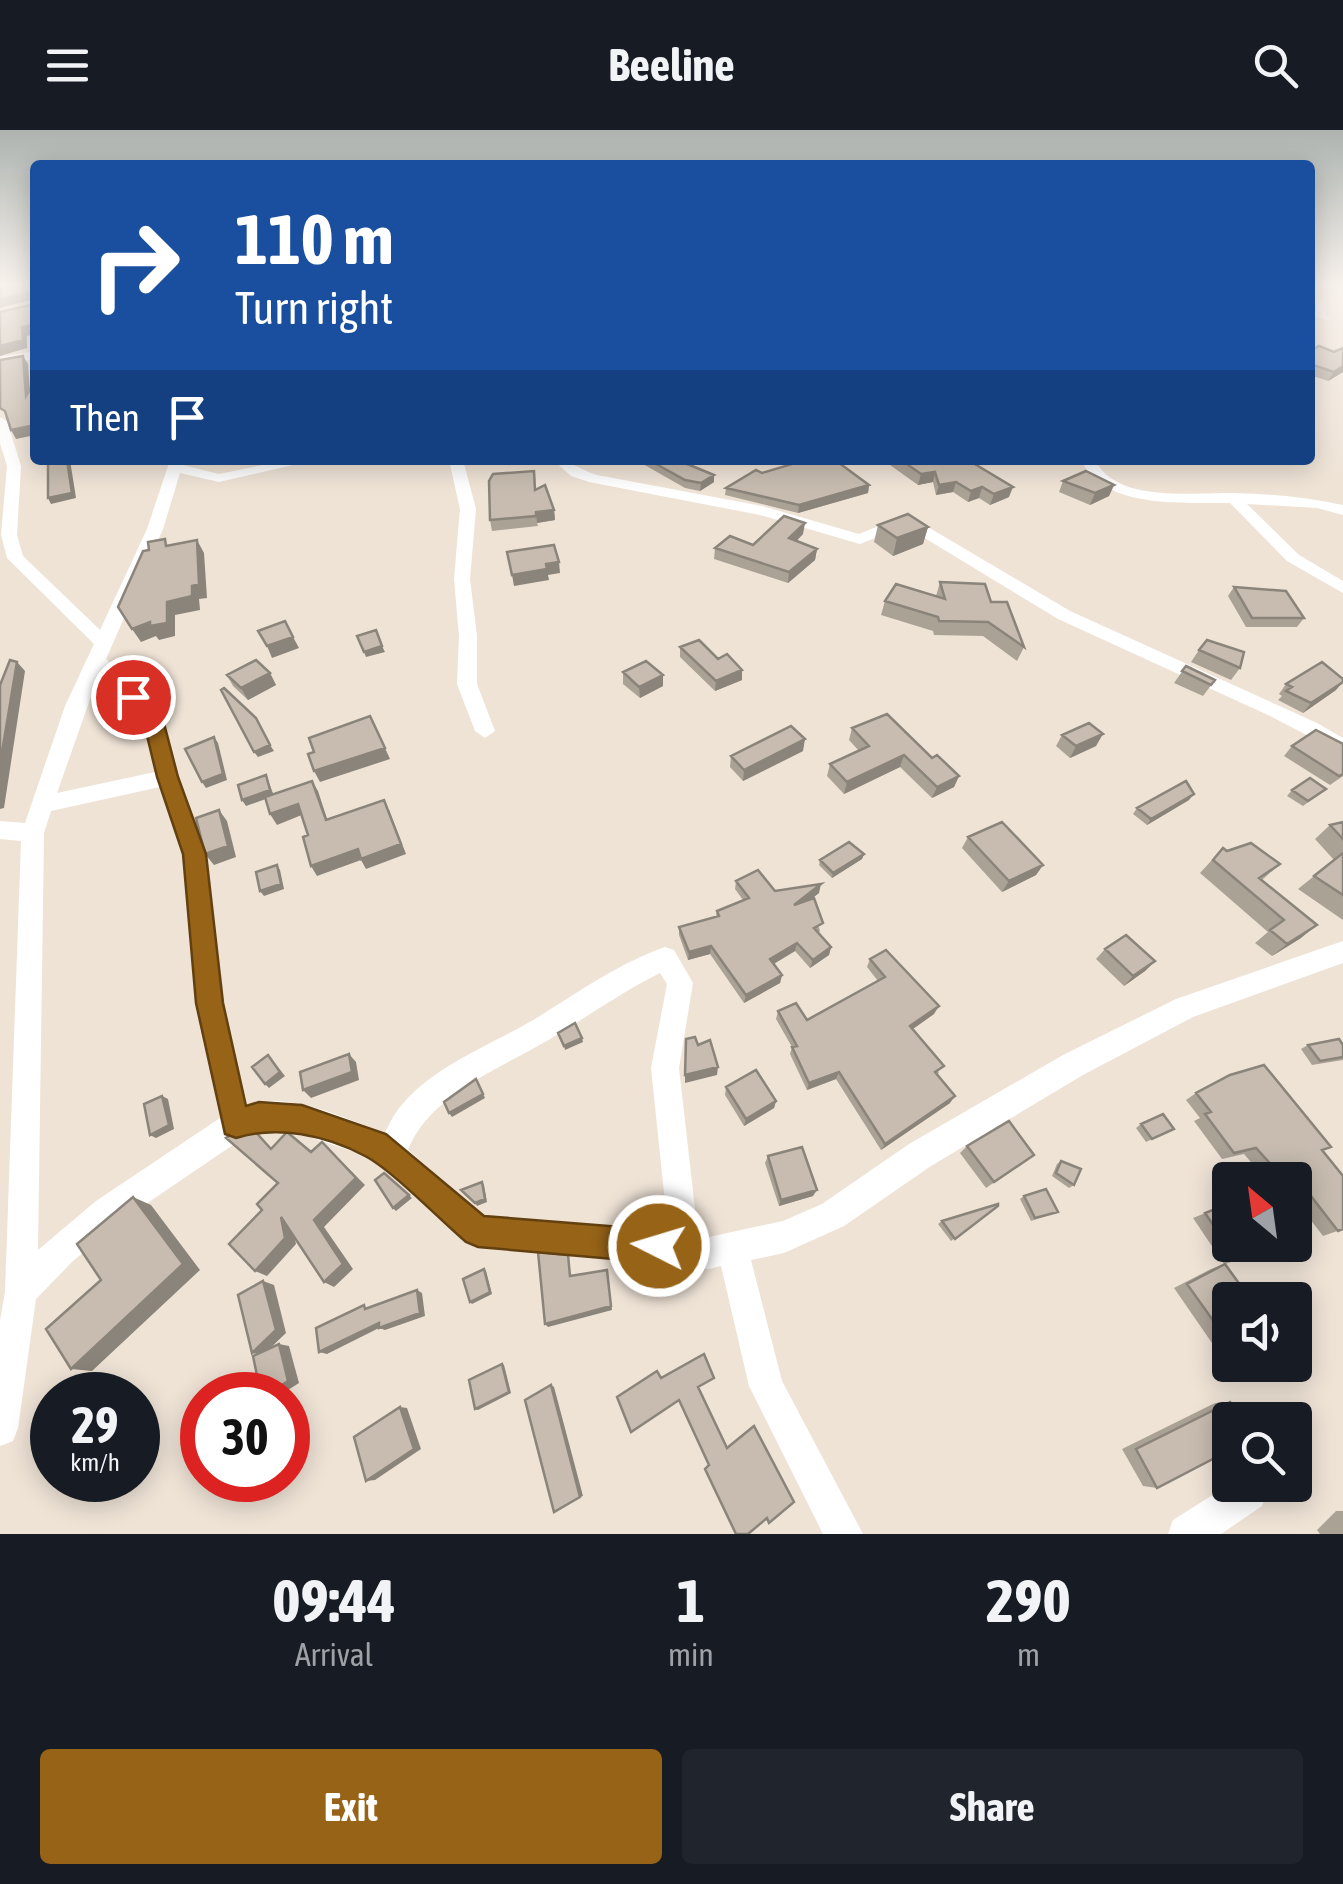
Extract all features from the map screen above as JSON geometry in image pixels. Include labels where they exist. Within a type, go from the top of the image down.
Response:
[{"type":"street","points":[[0,362],[30,356]]},
{"type":"street","points":[[0,422],[14,466],[8,535],[15,558],[152,716],[167,777],[194,854],[210,1003],[236,1124]]},
{"type":"street","points":[[0,1428],[21,1292],[34,833],[75,706],[155,528],[175,465]]},
{"type":"street","points":[[182,465],[220,478],[284,465]]},
{"type":"street","points":[[457,465],[468,509],[462,579],[468,636],[467,684],[485,731]]},
{"type":"street","points":[[566,465],[594,480],[762,511],[860,539],[906,520],[922,525],[942,543],[1062,614],[1290,714],[1343,747]]},
{"type":"street","points":[[1091,465],[1100,479],[1133,492],[1295,499],[1343,510]]},
{"type":"street","points":[[1232,497],[1293,558],[1343,588]]},
{"type":"street","points":[[42,805],[167,777]]},
{"type":"street","points":[[0,830],[34,833]]},
{"type":"street","points":[[21,1292],[42,1265],[103,1216],[178,1162],[210,1146],[236,1124],[259,1116],[302,1119],[384,1148],[478,1231],[709,1253],[784,1237],[833,1215],[920,1154],[1184,1008],[1343,952]]},
{"type":"street","points":[[384,1148],[394,1146],[396,1134],[407,1118],[470,1069],[664,958],[680,983],[665,1068],[680,1218],[686,1239],[696,1250]]},
{"type":"street","points":[[732,1246],[766,1386],[844,1534]]},
{"type":"street","points":[[1187,1534],[1235,1502]]},
{"type":"building","points":[[1315,352],[1343,352],[1343,366],[1334,372],[1315,366]]},
{"type":"building","points":[[23,356],[26,396],[30,390],[30,426],[11,430],[5,411],[0,408],[0,360]]},
{"type":"building","points":[[48,465],[68,465],[72,493],[48,498]]},
{"type":"building","points":[[658,465],[690,465],[714,475],[701,483],[685,480]]},
{"type":"building","points":[[789,465],[842,465],[869,485],[799,505],[726,488],[756,470],[762,473]]},
{"type":"building","points":[[908,465],[976,465],[1013,487],[994,494],[982,487],[971,491],[956,482],[939,485],[935,472],[921,474]]},
{"type":"building","points":[[534,471],[535,490],[545,485],[554,510],[536,512],[536,516],[490,520],[489,481],[493,474]]},
{"type":"building","points":[[1086,471],[1114,485],[1095,493],[1063,481]]},
{"type":"building","points":[[908,514],[928,527],[897,538],[878,525]]},
{"type":"building","points":[[784,516],[805,523],[789,538],[817,549],[789,572],[715,548],[730,536],[753,545]]},
{"type":"building","points":[[165,539],[166,546],[197,540],[199,584],[192,586],[192,596],[167,602],[167,623],[150,626],[150,622],[132,629],[118,607],[143,551],[149,550],[148,542]]},
{"type":"building","points":[[554,545],[559,562],[546,564],[547,569],[512,575],[507,552]]},
{"type":"building","points":[[940,582],[985,584],[991,602],[1007,602],[1024,647],[988,622],[939,621],[938,617],[885,601],[896,584],[945,599]]},
{"type":"building","points":[[1234,587],[1286,591],[1304,618],[1252,618]]},
{"type":"building","points":[[285,621],[293,637],[267,646],[258,631]]},
{"type":"building","points":[[376,630],[382,646],[364,652],[357,636]]},
{"type":"building","points":[[699,640],[718,659],[727,654],[742,670],[716,681],[680,647]]},
{"type":"building","points":[[1207,640],[1244,652],[1240,668],[1199,650]]},
{"type":"building","points":[[10,660],[17,662],[0,764],[0,685]]},
{"type":"building","points":[[256,660],[270,673],[241,688],[227,675]]},
{"type":"building","points":[[646,661],[663,675],[639,687],[623,672]]},
{"type":"building","points":[[1322,662],[1343,682],[1311,703],[1286,691],[1292,687],[1286,684]]},
{"type":"building","points":[[1186,666],[1215,680],[1211,685],[1182,671]]},
{"type":"building","points":[[224,688],[256,718],[270,745],[254,752],[221,690]]},
{"type":"building","points":[[887,714],[932,758],[937,755],[959,776],[937,787],[904,755],[847,782],[830,764],[869,746],[852,728]]},
{"type":"building","points":[[370,716],[385,748],[314,771],[308,754],[314,752],[309,738]]},
{"type":"building","points":[[1089,723],[1103,734],[1076,746],[1062,735]]},
{"type":"building","points":[[791,726],[805,739],[744,770],[731,756]]},
{"type":"building","points":[[1316,730],[1343,744],[1343,774],[1339,776],[1292,746]]},
{"type":"building","points":[[214,737],[223,774],[202,782],[185,749]]},
{"type":"building","points":[[266,775],[270,790],[242,800],[238,785]]},
{"type":"building","points":[[1310,778],[1326,789],[1308,801],[1292,790]]},
{"type":"building","points":[[312,781],[326,820],[384,800],[401,844],[361,859],[358,849],[311,866],[303,837],[308,835],[298,804],[270,814],[265,797]]},
{"type":"building","points":[[1186,781],[1194,794],[1151,819],[1137,808]]},
{"type":"building","points":[[219,810],[228,846],[205,854],[196,818]]},
{"type":"building","points":[[1002,822],[1043,865],[1009,881],[968,837]]},
{"type":"building","points":[[1343,822],[1343,839],[1330,825]]},
{"type":"building","points":[[849,842],[864,854],[833,873],[820,860]]},
{"type":"building","points":[[1251,843],[1280,864],[1259,878],[1317,925],[1287,944],[1270,930],[1284,920],[1213,860],[1223,848],[1227,851]]},
{"type":"building","points":[[1343,853],[1343,895],[1314,876]]},
{"type":"building","points":[[277,865],[281,884],[260,891],[256,872]]},
{"type":"building","points":[[758,870],[775,891],[821,884],[794,905],[814,898],[823,923],[814,928],[831,947],[813,960],[797,943],[770,959],[782,975],[746,995],[711,946],[689,952],[679,927],[719,916],[717,911],[749,898],[736,881]]},
{"type":"building","points":[[1126,935],[1155,961],[1133,976],[1105,949]]},
{"type":"building","points":[[886,950],[939,1006],[910,1026],[944,1066],[935,1072],[955,1096],[885,1144],[839,1072],[809,1083],[792,1047],[797,1046],[778,1011],[796,1003],[807,1020],[885,977],[870,959]]},
{"type":"building","points":[[575,1023],[582,1038],[564,1046],[558,1033]]},
{"type":"building","points":[[695,1037],[698,1045],[710,1040],[718,1067],[685,1075],[686,1039]]},
{"type":"building","points":[[1339,1039],[1343,1057],[1320,1061],[1308,1045]]},
{"type":"building","points":[[349,1054],[352,1072],[303,1090],[300,1072]]},
{"type":"building","points":[[268,1055],[280,1072],[265,1084],[252,1067]]},
{"type":"building","points":[[1264,1065],[1331,1147],[1322,1150],[1343,1176],[1343,1229],[1338,1231],[1312,1197],[1312,1162],[1269,1162],[1256,1148],[1234,1153],[1205,1114],[1211,1112],[1196,1093],[1230,1075]]},
{"type":"building","points":[[756,1070],[776,1101],[746,1119],[726,1087]]},
{"type":"building","points":[[476,1079],[483,1094],[449,1113],[444,1102]]},
{"type":"building","points":[[162,1096],[169,1125],[150,1135],[144,1104]]},
{"type":"building","points":[[1163,1114],[1174,1129],[1152,1139],[1141,1124]]},
{"type":"building","points":[[1009,1121],[1034,1155],[994,1182],[967,1146]]},
{"type":"building","points":[[242,1128],[252,1128],[271,1149],[287,1132],[311,1152],[322,1142],[356,1178],[314,1220],[343,1264],[324,1282],[281,1217],[285,1238],[255,1271],[229,1244],[262,1210],[257,1204],[278,1183],[226,1138]]},
{"type":"building","points":[[802,1147],[817,1190],[781,1200],[768,1156]]},
{"type":"building","points":[[1061,1161],[1081,1169],[1074,1185],[1056,1173]]},
{"type":"building","points":[[384,1173],[409,1195],[393,1208],[375,1180]]},
{"type":"building","points":[[482,1182],[485,1199],[475,1203],[461,1190]]},
{"type":"building","points":[[1046,1189],[1058,1212],[1035,1218],[1024,1196]]},
{"type":"building","points":[[133,1197],[183,1264],[71,1369],[46,1329],[101,1280],[77,1244]]},
{"type":"building","points":[[998,1204],[955,1239],[942,1221]]},
{"type":"building","points":[[538,1252],[568,1255],[570,1276],[607,1270],[611,1306],[545,1324]]},
{"type":"building","points":[[1225,1264],[1238,1282],[1212,1282],[1212,1319],[1187,1284]]},
{"type":"building","points":[[484,1269],[490,1292],[470,1302],[463,1279]]},
{"type":"building","points":[[263,1281],[276,1330],[252,1353],[238,1295]]},
{"type":"building","points":[[417,1290],[420,1313],[379,1328],[379,1323],[319,1352],[316,1328],[364,1305],[365,1309]]},
{"type":"building","points":[[279,1344],[286,1372],[256,1372],[253,1356]]},
{"type":"building","points":[[704,1354],[714,1378],[698,1387],[727,1448],[754,1426],[794,1502],[748,1534],[736,1534],[705,1469],[709,1465],[679,1400],[631,1432],[617,1397],[657,1371],[661,1378]]},
{"type":"building","points":[[502,1364],[509,1392],[475,1409],[469,1380]]},
{"type":"building","points":[[551,1385],[580,1497],[554,1512],[525,1400]]},
{"type":"building","points":[[400,1407],[414,1449],[366,1481],[354,1437]]},
{"type":"building","points":[[1212,1411],[1212,1459],[1157,1488],[1136,1449]]},
{"type":"route","points":[[133,697],[152,716],[167,777],[194,854],[210,1003],[236,1124],[259,1116],[302,1119],[375,1144],[478,1231],[659,1246]]}]
